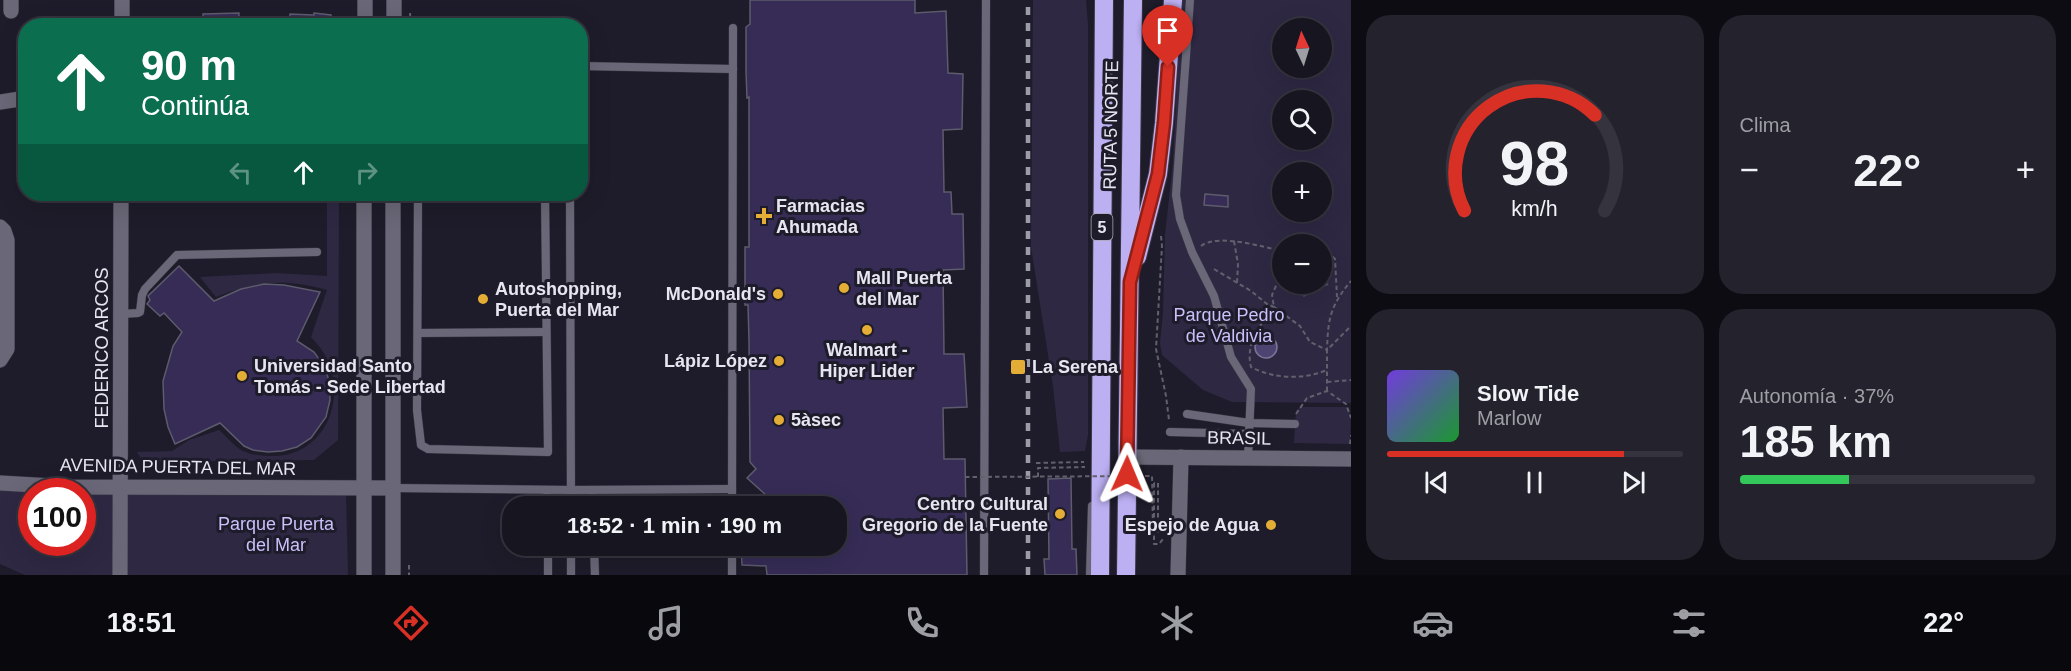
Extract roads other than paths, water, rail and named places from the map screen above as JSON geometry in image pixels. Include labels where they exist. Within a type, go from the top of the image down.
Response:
[{"type":"highway","name":"RUTA 5 NORTE","points":[[1100,575],[1104,0]]},
{"type":"highway","name":"RUTA 5 NORTE","points":[[1126,575],[1133,0]]},
{"type":"highway","points":[[1130,282],[1158,174],[1173,0]]},
{"type":"street","points":[[122,0],[122,18]]},
{"type":"street","points":[[365,0],[365,18]]},
{"type":"street","points":[[394,0],[394,18]]},
{"type":"street","points":[[0,91],[18,92]]},
{"type":"street","points":[[0,102],[18,99]]},
{"type":"street","name":"FEDERICO ARCOS","points":[[120,575],[122,201]]},
{"type":"street","points":[[364,201],[364,575]]},
{"type":"street","points":[[393,201],[393,575]]},
{"type":"street","points":[[0,227],[7,240],[7,349],[0,360]]},
{"type":"street","name":"BRASIL","points":[[1127,457],[1351,459]]},
{"type":"street","points":[[1178,575],[1181,458]]},
{"type":"street","name":"AVENIDA PUERTA DEL MAR","points":[[0,483],[121,487],[392,488]]},
{"type":"lane","points":[[984,575],[986,0]]},
{"type":"lane","points":[[1190,0],[1176,195],[1180,219],[1192,252],[1214,296],[1231,357],[1251,389],[1248,458]]},
{"type":"lane","points":[[732,496],[733,28]]},
{"type":"lane","points":[[588,66],[733,69]]},
{"type":"lane","points":[[418,201],[417,411],[421,445],[428,449],[548,452],[545,201]]},
{"type":"lane","points":[[570,201],[571,496]]},
{"type":"lane","points":[[121,314],[138,314],[145,289],[177,255],[317,252]]},
{"type":"lane","points":[[417,333],[546,332]]},
{"type":"lane","points":[[1187,414],[1249,423],[1295,424]]},
{"type":"lane","points":[[1170,432],[1249,434]]},
{"type":"lane","points":[[1090,575],[1091,522],[1100,454]]},
{"type":"lane","points":[[392,488],[732,489]]},
{"type":"lane","points":[[547,490],[547,496]]},
{"type":"lane","points":[[591,490],[591,496]]},
{"type":"lane","points":[[548,556],[548,575]]},
{"type":"lane","points":[[571,556],[572,575]]},
{"type":"lane","points":[[594,556],[595,575]]},
{"type":"lane","points":[[732,556],[732,575]]},
{"type":"railway","points":[[1028,0],[1028,575]]},
{"type":"place","name":"Farmacias Ahumada","points":[[764,216]]},
{"type":"place","name":"Mall Puerta del Mar","points":[[844,288]]},
{"type":"place","name":"McDonald's","points":[[778,294]]},
{"type":"place","name":"Autoshopping, Puerta del Mar","points":[[483,299]]},
{"type":"place","name":"Walmart - Hiper Lider","points":[[867,330]]},
{"type":"place","name":"Lápiz López","points":[[779,361]]},
{"type":"place","name":"La Serena","points":[[1018,367]]},
{"type":"place","name":"Universidad Santo Tomás - Sede Libertad","points":[[242,376]]},
{"type":"place","name":"5àsec","points":[[779,420]]},
{"type":"place","name":"Centro Cultural Gregorio de la Fuente","points":[[1060,514]]},
{"type":"place","name":"Espejo de Agua","points":[[1271,525]]},
{"type":"park label","name":"Parque Pedro de Valdivia","points":[[1229,325]]},
{"type":"park label","name":"Parque Puerta del Mar","points":[[276,534]]}]
